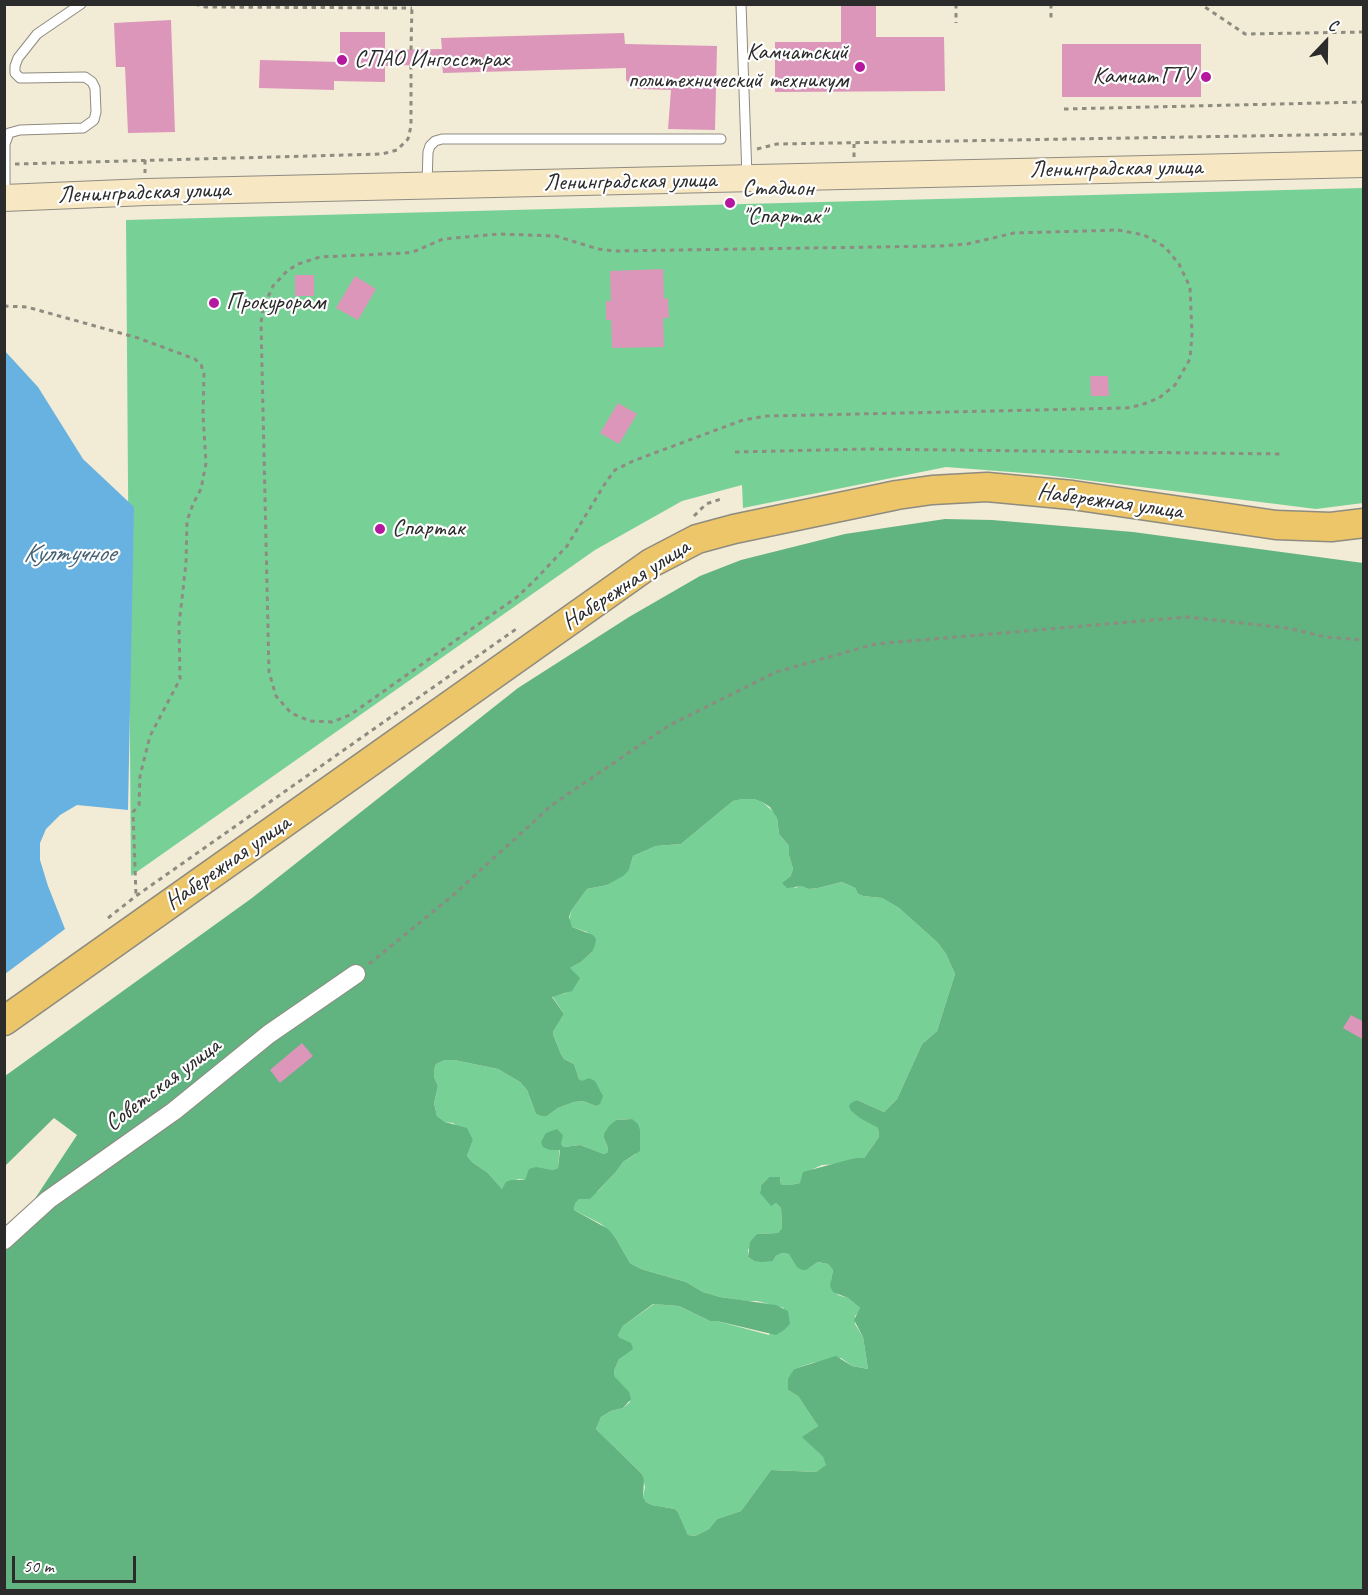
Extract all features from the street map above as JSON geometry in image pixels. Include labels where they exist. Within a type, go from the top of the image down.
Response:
[{"type":"main road","name":"Ленинградская улица","points":[[5,198],[1364,164]]},
{"type":"main road","name":"Набережная улица","points":[[4,1021],[651,563],[697,539],[734,529],[897,495],[932,490],[987,488],[1072,495],[1276,525],[1331,526],[1364,523]]},
{"type":"street","name":"Советская улица","points":[[4,1240],[48,1200],[174,1110],[269,1034],[356,974]]},
{"type":"lane","points":[[5,198],[7,137],[12,131],[83,128],[94,120],[95,88],[92,82],[85,77],[20,78],[15,73],[18,58],[37,34],[81,4]]},
{"type":"lane","points":[[741,4],[747,179]]},
{"type":"lane","points":[[427,186],[428,152],[430,146],[442,139],[721,139]]},
{"type":"path","points":[[195,4],[205,7],[412,6],[411,50]]},
{"type":"path","points":[[956,4],[956,23]]},
{"type":"path","points":[[1051,4],[1051,22]]},
{"type":"path","points":[[1197,4],[1202,5],[1245,34],[1364,32]]},
{"type":"path","points":[[5,164],[382,154],[397,150],[408,139],[411,126],[411,65]]},
{"type":"path","points":[[1064,109],[1364,102]]},
{"type":"path","points":[[777,144],[1364,134]]},
{"type":"path","points":[[854,144],[854,162]]},
{"type":"path","points":[[145,160],[146,178]]},
{"type":"path","points":[[1118,230],[1138,233],[1150,238],[1174,257],[1190,287],[1192,334],[1190,359],[1181,377],[1167,392],[1142,405],[1125,408],[760,416],[743,420],[628,463],[610,475],[567,546],[549,567],[517,597],[350,715],[337,721],[322,723],[302,718],[288,710],[276,696],[269,676],[262,314],[267,298],[278,279],[303,262],[320,257],[413,252],[439,239],[462,236],[551,235],[598,249],[614,251],[954,245],[1014,233],[1118,230]]},
{"type":"path","points":[[4,306],[27,307],[138,338],[195,359],[201,365],[204,373],[203,415],[206,463],[201,489],[187,521],[186,563],[178,625],[180,679],[150,736],[140,776],[139,805],[133,812],[136,896]]},
{"type":"path","points":[[735,452],[878,449],[1282,454]]},
{"type":"path","points":[[356,974],[451,897],[552,805],[668,726],[776,672],[875,644],[1187,617],[1287,628],[1326,637],[1364,640]]},
{"type":"green space","name":"Спартак","points":[[1363,188],[1363,503],[1316,509],[1037,474],[946,467],[743,508],[742,485],[682,501],[595,550],[131,876],[126,220]]},
{"type":"green space","points":[[945,519],[992,520],[1133,532],[1363,563],[1363,1590],[5,1590],[5,1244],[77,1135],[54,1118],[5,1166],[5,1076],[252,898],[518,688],[629,617],[700,576],[741,560],[845,534]],"holes":[[[754,799],[770,807],[777,818],[779,834],[789,846],[793,869],[790,877],[782,883],[787,888],[802,886],[809,889],[842,882],[855,888],[858,894],[882,898],[899,908],[938,943],[955,974],[937,1031],[922,1044],[897,1099],[884,1112],[857,1100],[849,1106],[851,1111],[860,1118],[878,1128],[879,1137],[864,1158],[855,1158],[803,1172],[800,1183],[781,1185],[780,1177],[769,1177],[761,1185],[760,1193],[771,1206],[776,1203],[781,1208],[782,1228],[778,1233],[757,1234],[750,1242],[748,1257],[762,1262],[773,1261],[782,1253],[789,1254],[797,1267],[802,1270],[818,1262],[828,1264],[833,1270],[830,1286],[833,1292],[848,1298],[860,1308],[854,1320],[863,1337],[868,1369],[852,1366],[836,1356],[794,1369],[788,1379],[788,1390],[798,1396],[818,1426],[802,1437],[823,1457],[826,1465],[816,1472],[771,1470],[741,1511],[717,1519],[709,1529],[695,1536],[688,1535],[675,1509],[646,1502],[643,1497],[642,1474],[596,1429],[601,1417],[623,1408],[631,1399],[629,1392],[615,1377],[614,1371],[619,1359],[633,1349],[631,1343],[618,1335],[623,1326],[653,1304],[679,1306],[710,1321],[776,1335],[790,1324],[788,1311],[776,1305],[720,1297],[703,1292],[686,1282],[641,1269],[630,1263],[608,1229],[574,1210],[579,1199],[590,1199],[623,1162],[640,1151],[640,1130],[638,1124],[632,1119],[616,1120],[609,1126],[604,1134],[608,1152],[604,1154],[580,1145],[564,1147],[561,1144],[563,1135],[557,1129],[546,1133],[541,1142],[543,1147],[560,1150],[558,1168],[529,1169],[525,1180],[511,1180],[506,1182],[502,1189],[488,1173],[467,1156],[473,1140],[467,1128],[445,1122],[437,1116],[434,1103],[438,1086],[434,1070],[436,1064],[445,1060],[498,1069],[520,1082],[527,1090],[536,1114],[542,1116],[547,1116],[558,1108],[574,1102],[583,1101],[596,1106],[600,1104],[603,1096],[595,1081],[589,1078],[582,1081],[579,1079],[574,1064],[564,1059],[561,1054],[553,1032],[564,1014],[552,997],[572,991],[580,978],[570,968],[592,952],[596,939],[593,935],[572,927],[569,917],[571,911],[587,889],[607,885],[623,876],[629,870],[633,856],[656,846],[681,844],[733,801]]]},
{"type":"green space","points":[[743,799],[762,802],[774,812],[779,834],[789,846],[793,869],[790,877],[795,888],[802,885],[809,889],[818,888],[842,882],[855,888],[858,894],[863,896],[882,898],[899,908],[938,943],[955,974],[937,1031],[922,1044],[897,1099],[884,1112],[857,1100],[851,1111],[878,1128],[879,1137],[864,1158],[855,1158],[839,1164],[822,1165],[813,1169],[800,1183],[781,1185],[780,1177],[769,1177],[761,1185],[760,1192],[771,1205],[776,1203],[781,1208],[782,1228],[778,1233],[757,1234],[748,1250],[748,1257],[754,1261],[773,1261],[782,1253],[789,1254],[809,1268],[818,1262],[828,1264],[833,1270],[831,1281],[838,1295],[848,1298],[860,1308],[855,1316],[855,1324],[863,1337],[868,1369],[852,1366],[841,1358],[812,1363],[794,1369],[788,1390],[798,1396],[818,1426],[803,1437],[823,1457],[827,1465],[816,1472],[771,1470],[741,1511],[717,1519],[709,1529],[695,1536],[688,1535],[675,1509],[646,1502],[643,1497],[645,1487],[642,1474],[596,1429],[601,1417],[623,1408],[630,1402],[615,1377],[614,1371],[619,1359],[620,1338],[618,1335],[623,1326],[654,1304],[679,1306],[710,1321],[769,1335],[784,1308],[757,1301],[720,1297],[703,1292],[686,1282],[641,1269],[630,1263],[615,1237],[601,1224],[574,1210],[579,1199],[598,1191],[623,1162],[636,1154],[632,1119],[616,1120],[604,1138],[608,1152],[604,1154],[580,1145],[564,1147],[561,1144],[561,1131],[558,1168],[525,1180],[518,1179],[502,1189],[488,1173],[467,1156],[473,1140],[453,1123],[445,1122],[437,1116],[434,1103],[438,1086],[434,1070],[436,1064],[445,1060],[498,1069],[520,1082],[527,1090],[536,1114],[547,1116],[558,1108],[574,1102],[583,1101],[596,1106],[601,1092],[586,1081],[582,1082],[579,1079],[574,1064],[564,1059],[561,1054],[553,1032],[564,1014],[552,996],[567,993],[570,968],[592,952],[587,932],[572,927],[569,922],[571,911],[587,889],[607,885],[629,870],[633,856],[656,846],[681,844],[733,801]]},
{"type":"water","name":"Култучное","points":[[4,350],[38,387],[83,459],[134,507],[128,810],[77,805],[60,815],[46,829],[40,843],[40,860],[65,929],[5,974]]},
{"type":"building","name":"Камчатский политехнический техникум","points":[[841,4],[876,4],[876,37],[944,37],[945,91],[775,92],[775,42],[841,42]]},
{"type":"building","points":[[171,20],[175,132],[128,133],[125,67],[116,67],[114,23]]},
{"type":"building","points":[[340,32],[385,32],[385,50],[442,49],[441,38],[624,33],[625,44],[717,46],[715,130],[668,129],[671,90],[638,89],[626,80],[626,68],[443,73],[442,64],[385,66],[385,82],[334,81],[334,90],[259,88],[260,60],[340,62]]},
{"type":"building","points":[[1062,44],[1201,44],[1201,97],[1062,97]]},
{"type":"building","points":[[663,269],[664,299],[668,298],[669,318],[663,318],[664,347],[612,348],[611,320],[606,320],[606,301],[611,301],[610,271]]},
{"type":"building","points":[[295,275],[314,275],[314,296],[295,296]]},
{"type":"building","points":[[355,276],[376,289],[358,320],[336,308]]},
{"type":"building","points":[[1090,376],[1108,376],[1109,396],[1091,396]]},
{"type":"building","points":[[618,403],[637,414],[619,444],[600,433]]},
{"type":"building","points":[[1351,1015],[1364,1022],[1364,1040],[1343,1028]]},
{"type":"building","points":[[302,1043],[313,1056],[280,1083],[270,1070]]},
{"type":"place","name":"СПАО Ингосстрах","points":[[342,60]]},
{"type":"place","name":"Камчатский политехнический техникум","points":[[860,67]]},
{"type":"place","name":"КамчатГТУ","points":[[1206,77]]},
{"type":"place","name":"Стадион \"Спартак\"","points":[[730,203]]},
{"type":"place","name":"Прокурорам","points":[[214,303]]},
{"type":"place","name":"Спартак","points":[[380,529]]}]
